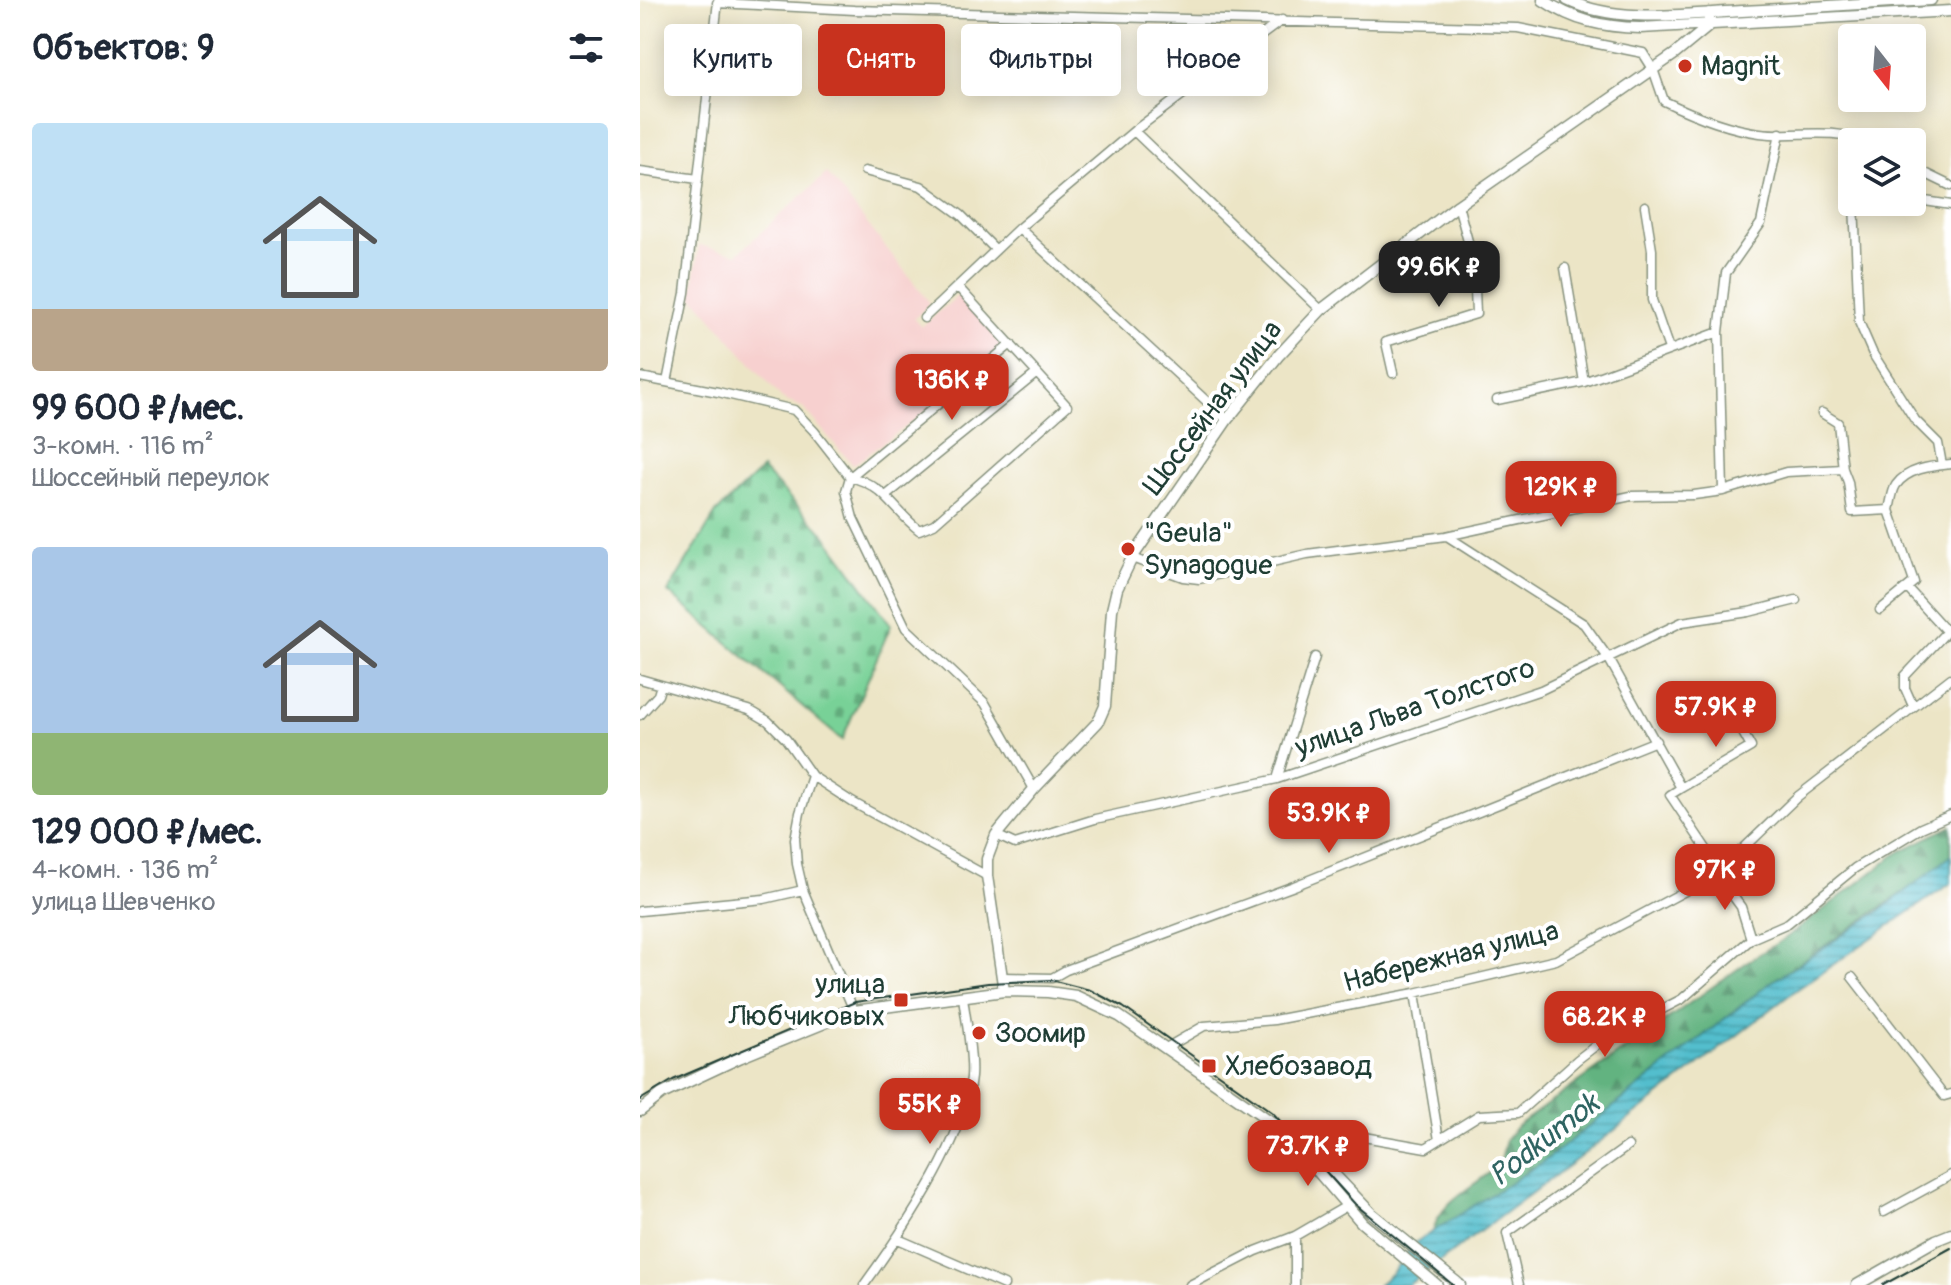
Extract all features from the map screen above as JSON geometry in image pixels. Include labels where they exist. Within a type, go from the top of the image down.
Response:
[{"type":"main road","points":[[1543,0],[1561,12],[1612,27],[1709,26],[1951,11]]},
{"type":"main road","points":[[1567,0],[1614,14],[1709,13],[1931,0]]},
{"type":"main road","points":[[1709,13],[1709,26]]},
{"type":"main road","name":"Шоссейная улица","points":[[1004,991],[987,876],[987,859],[996,835],[1034,789],[1098,722],[1105,706],[1108,637],[1117,589],[1132,558],[1227,420],[1279,355],[1321,310],[1458,205],[1675,54],[1709,26]]},
{"type":"main road","points":[[1659,27],[1672,31],[1676,36],[1675,54]]},
{"type":"main road","points":[[640,1111],[662,1094],[727,1063],[854,1011],[1004,991],[1076,996],[1119,1016],[1314,1153],[1371,1213],[1460,1285]]},
{"type":"main road","points":[[1282,1129],[1346,1207],[1437,1285]]},
{"type":"main road","points":[[1857,1285],[1951,1234]]},
{"type":"street","points":[[667,382],[685,293],[718,2],[854,10],[1518,28],[1643,53],[1653,69],[1664,101],[1693,115],[1759,133],[1838,133]]},
{"type":"street","points":[[924,318],[1019,228],[1134,131],[1283,20]]},
{"type":"street","points":[[1134,131],[1321,310]]},
{"type":"street","points":[[1723,491],[1719,332],[1726,273],[1761,223],[1780,133]]},
{"type":"street","points":[[640,171],[698,179]]},
{"type":"street","points":[[865,171],[921,186],[961,215],[996,250]]},
{"type":"street","points":[[1926,174],[1951,186]]},
{"type":"street","points":[[1926,201],[1951,205]]},
{"type":"street","points":[[1393,373],[1386,342],[1476,314],[1474,263],[1458,205]]},
{"type":"street","points":[[1645,206],[1652,250],[1652,300],[1669,349]]},
{"type":"street","points":[[1855,216],[1859,322],[1873,354],[1915,420],[1938,443],[1946,464],[1929,466],[1905,476],[1894,486],[1889,510],[1914,582],[1908,589],[1898,592],[1880,610]]},
{"type":"street","points":[[1019,228],[1227,420]]},
{"type":"street","points":[[1565,268],[1584,382]]},
{"type":"street","points":[[640,377],[794,410],[850,477],[865,481],[887,495],[906,520],[919,530],[934,524],[1067,406],[958,287]]},
{"type":"street","points":[[1497,400],[1584,382],[1719,332]]},
{"type":"street","points":[[1011,344],[850,477],[846,491],[853,518],[906,628],[985,703],[1034,789]]},
{"type":"street","points":[[887,495],[1037,373]]},
{"type":"street","points":[[1822,413],[1838,423],[1852,512],[1889,510]]},
{"type":"street","points":[[1132,558],[1183,577],[1199,579],[1307,554],[1446,536],[1631,496],[1694,495],[1723,491],[1786,472],[1843,469]]},
{"type":"street","points":[[1446,536],[1584,624],[1609,659],[1681,788]]},
{"type":"street","points":[[1908,589],[1949,630],[1905,676],[1905,688],[1913,706]]},
{"type":"street","name":"улица Льва Толстого","points":[[996,835],[1015,844],[1095,819],[1277,779],[1541,690],[1682,622],[1749,612],[1796,600]]},
{"type":"street","points":[[1277,779],[1315,657]]},
{"type":"street","name":"Набережная улица","points":[[1166,1048],[1204,1026],[1274,1020],[1415,993],[1556,960],[1719,873],[1797,797],[1951,678]]},
{"type":"street","points":[[640,679],[749,710],[768,721],[786,739],[812,776],[852,802],[987,876]]},
{"type":"street","points":[[640,715],[658,695],[661,685]]},
{"type":"street","points":[[1727,704],[1751,747],[1670,795],[1741,907],[1751,939]]},
{"type":"street","points":[[1002,977],[1052,978],[1066,970],[1294,886],[1656,741]]},
{"type":"street","points":[[812,776],[795,839],[797,864],[803,890],[854,1011]]},
{"type":"street","points":[[1282,1129],[1358,1136],[1426,1148],[1479,1115],[1518,1113],[1603,1040],[1682,999],[1751,939],[1788,923],[1855,868],[1921,828],[1951,815]]},
{"type":"street","points":[[640,911],[764,899],[803,890]]},
{"type":"street","points":[[1852,977],[1944,1096],[1951,1094]]},
{"type":"street","points":[[1415,993],[1439,1140]]},
{"type":"street","points":[[864,1285],[898,1239],[959,1123],[971,1077],[963,997]]},
{"type":"street","points":[[1519,1285],[1507,1233],[1628,1146]]},
{"type":"street","points":[[1884,1212],[1950,1178]]},
{"type":"street","points":[[1190,1285],[1256,1251],[1295,1236],[1357,1200]]},
{"type":"street","points":[[1295,1236],[1295,1285]]},
{"type":"street","points":[[898,1239],[1004,1285]]},
{"type":"shaded area","points":[[827,173],[930,303],[914,319],[921,327],[960,294],[1008,345],[853,465],[803,408],[782,399],[692,295],[699,245],[737,254]]},
{"type":"green space","points":[[762,469],[825,535],[891,625],[842,740],[668,592],[716,513]]},
{"type":"green space","points":[[1951,826],[1951,856],[1936,870],[1770,983],[1546,1160],[1433,1232],[1451,1202],[1500,1164],[1506,1140],[1517,1126],[1787,937],[1899,852]]},
{"type":"water","points":[[1951,856],[1951,883],[1792,993],[1408,1285],[1378,1285],[1393,1272],[1413,1244],[1546,1160],[1770,983],[1878,912]]},
{"type":"tram line","points":[[640,1100],[673,1080],[855,1002],[988,983],[1051,980],[1090,990],[1123,1007],[1272,1112],[1355,1204],[1453,1285]]},
{"type":"tram line","points":[[1883,1285],[1951,1248]]},
{"type":"place","name":"Magnit","points":[[1685,66]]},
{"type":"place","name":"\"Geula\" Synagogue","points":[[1128,549]]},
{"type":"place","name":"улица Любчиковых","points":[[901,1000]]},
{"type":"place","name":"Зоомир","points":[[979,1033]]},
{"type":"place","name":"Хлебозавод","points":[[1209,1066]]},
{"type":"water label","name":"Podkumok","points":[[1544,1140]]}]
